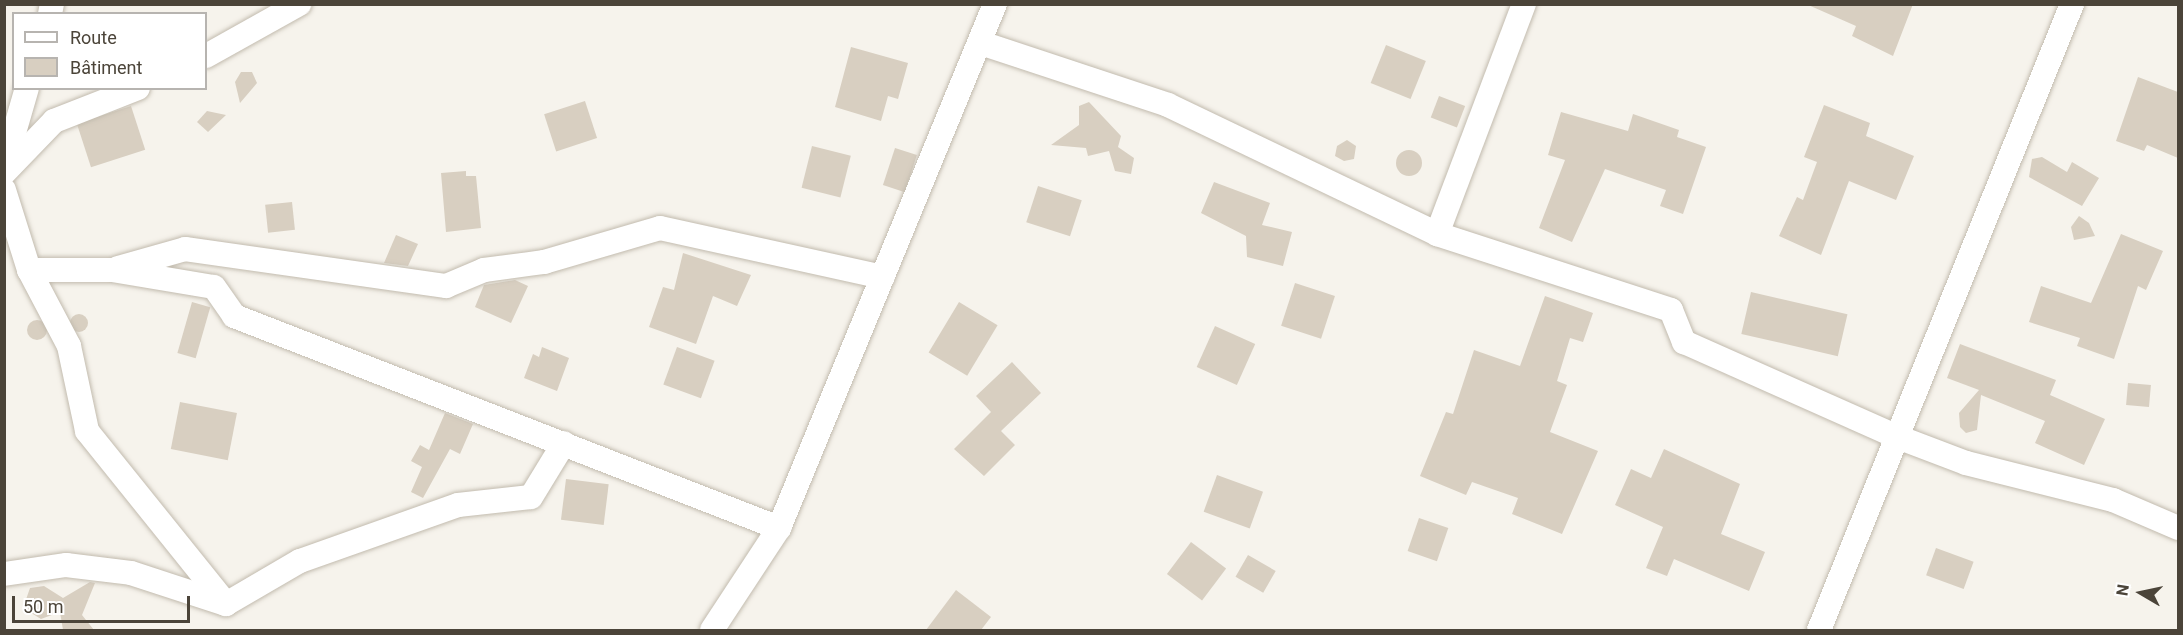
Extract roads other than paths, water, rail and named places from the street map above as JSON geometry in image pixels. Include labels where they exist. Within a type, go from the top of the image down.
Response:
[{"type":"street","points":[[207,55],[298,4]]},
{"type":"street","points":[[712,630],[778,528],[981,43],[995,4]]},
{"type":"street","points":[[1437,234],[1524,4]]},
{"type":"street","points":[[1819,630],[1895,436],[2072,4]]},
{"type":"street","points":[[981,43],[1168,105],[1437,234],[1671,310],[1684,342],[1895,436],[1966,463],[2113,500],[2178,528]]},
{"type":"street","points":[[4,165],[26,90]]},
{"type":"street","points":[[4,173],[54,121],[133,90]]},
{"type":"street","points":[[4,190],[28,270],[69,346],[87,431],[226,604]]},
{"type":"street","points":[[112,270],[185,249],[446,286],[484,270],[544,262],[660,228],[883,277]]},
{"type":"street","points":[[28,270],[112,270],[214,287],[234,316],[778,528]]},
{"type":"street","points":[[4,574],[66,565],[131,573],[226,604],[300,561],[458,505],[531,497],[564,444]]}]
